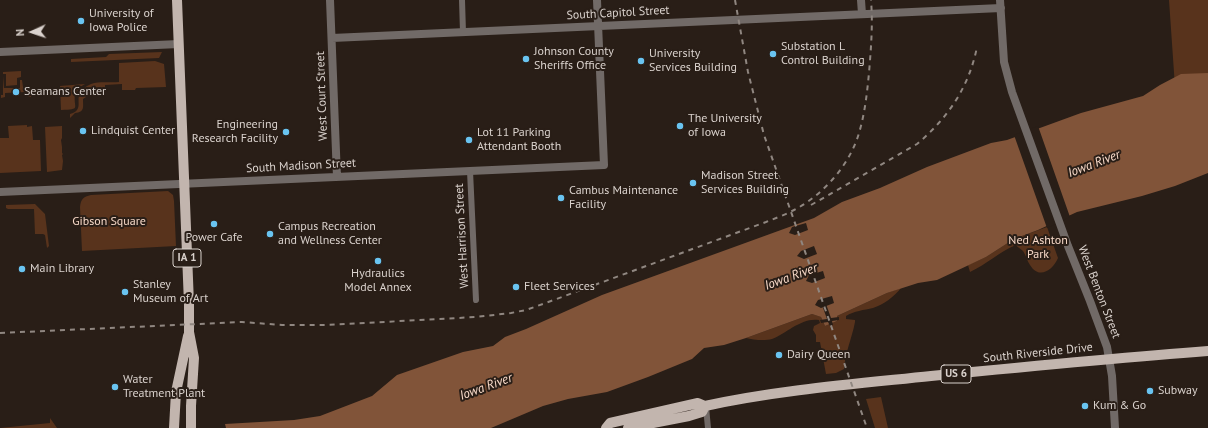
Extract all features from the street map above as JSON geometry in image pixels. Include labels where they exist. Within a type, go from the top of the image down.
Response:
[{"type":"main road","name":"IA 1","points":[[177,0],[189,332],[194,358],[191,425]]},
{"type":"main road","name":"IA 1","points":[[174,426],[176,392],[189,332]]},
{"type":"main road","name":"South Riverside Drive","points":[[606,428],[610,423],[698,403],[705,406],[820,388],[1110,359],[1208,352]]},
{"type":"main road","name":"South Riverside Drive","points":[[628,428],[689,416],[702,412],[705,406]]},
{"type":"street","name":"West Court Street","points":[[330,0],[337,177]]},
{"type":"street","points":[[462,0],[463,32]]},
{"type":"street","points":[[597,0],[598,26]]},
{"type":"street","points":[[861,0],[862,14]]},
{"type":"street","name":"South Capitol Street","points":[[332,38],[862,14],[1000,4]]},
{"type":"street","name":"West Benton Street","points":[[1000,4],[1004,62],[1012,92],[1068,246],[1099,322],[1110,359],[1115,428]]},
{"type":"street","name":"South Madison Street","points":[[0,192],[604,165],[598,26]]},
{"type":"street","points":[[0,52],[179,44]]},
{"type":"street","name":"West Harrison Street","points":[[470,171],[476,300]]},
{"type":"street","points":[[705,406],[708,428]]},
{"type":"green space","points":[[1169,0],[1208,0],[1208,85],[1175,87]]},
{"type":"green space","points":[[162,52],[159,58],[71,62],[71,59],[106,57],[109,54]]},
{"type":"green space","points":[[155,61],[164,64],[166,87],[122,90],[122,84],[105,85],[105,96],[89,95],[83,99],[82,110],[75,113],[70,118],[70,114],[78,109],[80,92],[84,88],[94,83],[119,82],[119,63]]},
{"type":"green space","points":[[21,71],[21,77],[17,78],[17,85],[6,86],[6,74],[3,74],[3,72]]},
{"type":"green space","points":[[3,76],[4,88],[20,88],[20,80],[22,80],[23,87],[31,87],[31,97],[26,97],[26,92],[5,93],[5,97],[1,98],[1,95],[3,95]]},
{"type":"green space","points":[[85,84],[80,87],[75,94],[75,107],[72,109],[61,110],[60,86]]},
{"type":"green space","points":[[27,125],[27,127],[32,126],[33,140],[40,140],[41,171],[0,173],[0,138],[9,138],[8,126]]},
{"type":"green space","points":[[62,126],[62,170],[47,172],[45,127]]},
{"type":"green space","name":"Gibson Square","points":[[168,191],[173,195],[174,201],[176,246],[82,251],[80,207],[84,198],[91,195]]},
{"type":"green space","points":[[35,204],[45,214],[49,246],[47,248],[45,235],[35,234],[34,209],[6,208],[6,205]]},
{"type":"green space","name":"Ned Ashton Park","points":[[1047,227],[1058,258],[1053,266],[1046,272],[1037,272],[1029,263],[1023,251],[1016,245],[970,272],[968,265],[986,257],[1014,239]]},
{"type":"green space","points":[[901,288],[881,305],[846,316],[846,319],[855,320],[855,322],[844,369],[836,373],[826,374],[820,342],[816,342],[816,335],[813,330],[814,326],[820,323],[819,320],[801,323],[772,339],[759,340],[746,338],[812,314],[821,317],[825,326],[837,321],[837,316]]},
{"type":"green space","points":[[881,397],[888,428],[875,428],[866,399]]},
{"type":"green space","points":[[50,418],[57,428],[0,428],[50,423]]},
{"type":"water","name":"Iowa River","points":[[1208,73],[1208,173],[1175,186],[1142,196],[1077,212],[1014,239],[986,257],[937,280],[918,283],[887,293],[837,316],[837,321],[825,326],[821,317],[812,314],[724,345],[704,348],[692,359],[607,392],[568,399],[543,406],[491,428],[226,428],[225,424],[294,420],[320,416],[372,396],[397,375],[463,352],[493,346],[505,337],[602,295],[814,218],[842,202],[880,188],[927,167],[991,143],[1007,140],[1081,113],[1143,96],[1181,74]],"holes":[[[806,223],[808,230],[795,235],[789,233],[792,227]],[[814,246],[817,254],[804,259],[797,256],[801,251]],[[823,271],[825,278],[812,283],[806,281],[809,275]],[[832,296],[834,303],[821,308],[815,305],[818,300]]]},
{"type":"pier","points":[[1038,126],[1070,217],[1047,228],[1014,135]]},
{"type":"pier","points":[[826,304],[831,318],[839,317],[839,320],[832,321],[833,325],[830,326],[828,322],[821,323],[820,320],[827,319],[822,305]]},
{"type":"railway","points":[[735,0],[748,72],[764,135],[867,428]]},
{"type":"railway","points":[[0,333],[242,322],[282,325],[327,325],[476,317],[511,313],[526,310],[766,222],[796,209],[817,195],[835,177],[855,145],[866,103],[872,36],[871,0]]},
{"type":"railway","points":[[811,205],[917,144],[928,134],[956,101],[969,75],[977,47]]},
{"type":"place","name":"University of Iowa Police","points":[[81,21]]},
{"type":"place","name":"Substation L Control Building","points":[[773,54]]},
{"type":"place","name":"Johnson County Sheriffs Office","points":[[526,59]]},
{"type":"place","name":"University Services Building","points":[[641,61]]},
{"type":"place","name":"Seamans Center","points":[[16,92]]},
{"type":"place","name":"The University of Iowa","points":[[680,126]]},
{"type":"place","name":"Lindquist Center","points":[[83,131]]},
{"type":"place","name":"Engineering Research Facility","points":[[286,132]]},
{"type":"place","name":"Lot 11 Parking Attendant Booth","points":[[469,140]]},
{"type":"place","name":"Madison Street Services Building","points":[[693,183]]},
{"type":"place","name":"Cambus Maintenance Facility","points":[[561,198]]},
{"type":"place","name":"Power Cafe","points":[[214,224]]},
{"type":"place","name":"Campus Recreation and Wellness Center","points":[[270,234]]},
{"type":"place","name":"Hydraulics Model Annex","points":[[378,261]]},
{"type":"place","name":"Main Library","points":[[22,269]]},
{"type":"place","name":"Fleet Services","points":[[516,287]]},
{"type":"place","name":"Stanley Museum of Art","points":[[125,292]]},
{"type":"place","name":"Dairy Queen","points":[[779,355]]},
{"type":"place","name":"Water Treatment Plant","points":[[115,387]]},
{"type":"place","name":"Subway","points":[[1150,391]]},
{"type":"place","name":"Kum & Go","points":[[1085,406]]}]
